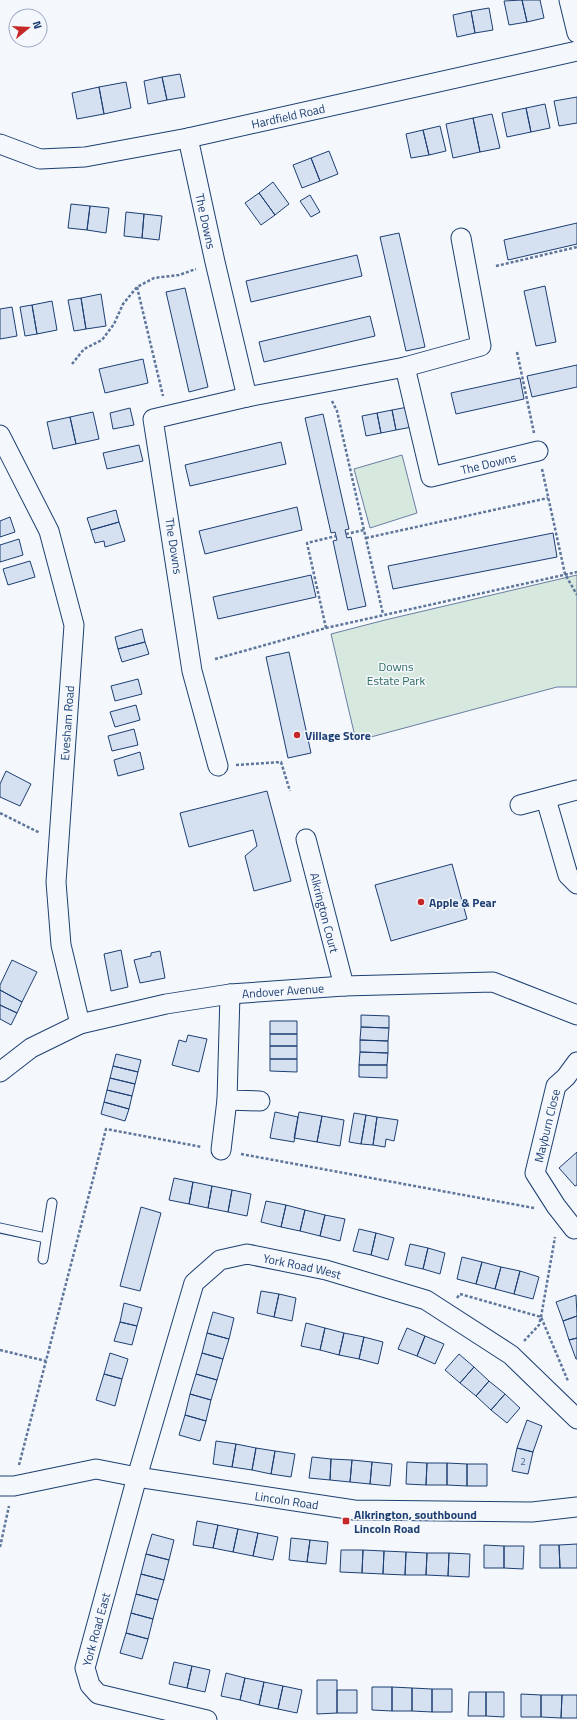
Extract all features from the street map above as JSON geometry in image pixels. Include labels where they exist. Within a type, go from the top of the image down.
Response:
[{"type":"street","points":[[569,0],[577,33]]},
{"type":"street","name":"Hardfield Road","points":[[0,144],[40,159],[85,157],[188,138],[577,52]]},
{"type":"street","name":"The Downs","points":[[188,138],[215,262],[247,397]]},
{"type":"street","name":"The Downs","points":[[218,766],[192,671],[153,419],[247,397],[405,367],[481,346],[461,238]]},
{"type":"street","name":"The Downs","points":[[405,367],[431,477],[538,451]]},
{"type":"street","name":"Evesham Road","points":[[0,435],[49,531],[74,625],[56,882],[60,945],[80,1024]]},
{"type":"street","points":[[520,805],[577,790]]},
{"type":"street","points":[[546,799],[568,875],[577,884]]},
{"type":"street","name":"Alkrington Court","points":[[306,839],[344,986]]},
{"type":"street","name":"Andover Avenue","points":[[0,1072],[31,1048],[80,1024],[166,1004],[230,994],[344,986],[494,982],[575,1008]]},
{"type":"street","points":[[221,1150],[227,1100],[230,994]]},
{"type":"street","name":"Mayburn Close","points":[[556,1206],[535,1173],[556,1086],[566,1077],[577,1062]]},
{"type":"street","points":[[227,1100],[260,1101]]},
{"type":"street","points":[[556,1206],[574,1229]]},
{"type":"street","name":"York Road West","points":[[137,1477],[194,1283],[220,1260],[247,1254],[326,1270],[426,1300],[511,1355],[577,1419]]},
{"type":"street","name":"Lincoln Road","points":[[7,1486],[96,1469],[137,1477],[354,1510],[532,1512],[577,1507]]},
{"type":"street","name":"York Road East","points":[[137,1477],[85,1668],[90,1685],[98,1694],[207,1720]]},
{"type":"lane","points":[[43,1259],[52,1203]]},
{"type":"lane","points":[[0,1228],[46,1238]]},
{"type":"path","points":[[496,266],[577,247]]},
{"type":"path","points":[[72,364],[84,349],[102,340],[114,324],[122,304],[137,287],[154,278],[179,275],[215,262]]},
{"type":"path","points":[[137,287],[168,416]]},
{"type":"path","points":[[518,352],[565,574],[577,595]]},
{"type":"path","points":[[323,383],[337,411],[383,614]]},
{"type":"path","points":[[366,538],[548,498]]},
{"type":"path","points":[[346,534],[364,530]]},
{"type":"path","points":[[326,628],[307,543],[336,536]]},
{"type":"path","points":[[215,659],[326,628],[383,614],[577,572]]},
{"type":"path","points":[[218,766],[281,762],[290,791]]},
{"type":"path","points":[[0,813],[59,842]]},
{"type":"path","points":[[0,1547],[7,1486],[46,1361],[106,1129],[533,1208],[556,1206]]},
{"type":"path","points":[[511,1355],[539,1325],[556,1236]]},
{"type":"path","points":[[444,1311],[460,1294],[541,1317]]},
{"type":"path","points":[[541,1317],[571,1388],[559,1401]]},
{"type":"path","points":[[0,1350],[46,1361]]},
{"type":"green space","points":[[402,455],[417,513],[370,528],[354,469]]},
{"type":"green space","name":"Downs Estate Park","points":[[577,575],[577,687],[557,687],[356,741],[331,634]]},
{"type":"building","points":[[522,0],[540,0],[544,18],[527,22]]},
{"type":"building","points":[[522,0],[527,22],[509,25],[504,1]]},
{"type":"building","points":[[489,8],[493,30],[475,33],[471,11]]},
{"type":"building","points":[[471,11],[475,33],[457,37],[453,15]]},
{"type":"building","points":[[180,74],[185,97],[167,100],[162,77]]},
{"type":"building","points":[[162,77],[167,100],[148,104],[144,81]]},
{"type":"building","points":[[126,82],[131,108],[104,114],[99,87]]},
{"type":"building","points":[[99,87],[104,114],[77,119],[72,93]]},
{"type":"building","points":[[577,97],[577,123],[559,126],[554,101]]},
{"type":"building","points":[[545,104],[550,128],[531,132],[526,108]]},
{"type":"building","points":[[526,108],[531,132],[507,137],[502,113]]},
{"type":"building","points":[[492,114],[500,148],[480,152],[473,118]]},
{"type":"building","points":[[473,118],[480,152],[453,158],[446,124]]},
{"type":"building","points":[[440,126],[446,151],[429,155],[423,130]]},
{"type":"building","points":[[423,130],[429,155],[411,158],[406,134]]},
{"type":"building","points":[[329,151],[338,174],[320,181],[311,158]]},
{"type":"building","points":[[311,158],[320,181],[302,188],[293,165]]},
{"type":"building","points":[[273,182],[289,204],[275,215],[259,193]]},
{"type":"building","points":[[259,193],[275,215],[261,225],[245,203]]},
{"type":"building","points":[[310,195],[320,212],[311,217],[300,201]]},
{"type":"building","points":[[71,204],[90,206],[87,230],[68,228]]},
{"type":"building","points":[[90,206],[109,208],[106,233],[87,230]]},
{"type":"building","points":[[126,212],[144,214],[142,238],[124,236]]},
{"type":"building","points":[[144,214],[162,216],[159,240],[142,238]]},
{"type":"building","points":[[577,223],[577,244],[508,260],[504,240]]},
{"type":"building","points":[[399,233],[425,347],[406,351],[380,237]]},
{"type":"building","points":[[357,255],[362,276],[251,302],[246,281]]},
{"type":"building","points":[[545,286],[556,342],[536,346],[524,291]]},
{"type":"building","points":[[185,288],[208,387],[189,392],[166,292]]},
{"type":"building","points":[[101,294],[106,326],[86,329],[81,298]]},
{"type":"building","points":[[81,298],[86,329],[74,331],[68,300]]},
{"type":"building","points":[[52,301],[57,330],[37,334],[32,305]]},
{"type":"building","points":[[32,305],[37,334],[25,336],[20,307]]},
{"type":"building","points":[[12,307],[17,336],[0,339],[0,309]]},
{"type":"building","points":[[370,316],[375,336],[264,362],[259,342]]},
{"type":"building","points":[[143,359],[148,383],[105,393],[99,369]]},
{"type":"building","points":[[577,365],[577,387],[532,397],[527,376]]},
{"type":"building","points":[[520,378],[524,399],[456,414],[451,393]]},
{"type":"building","points":[[408,407],[412,427],[396,430],[392,410]]},
{"type":"building","points":[[130,408],[134,425],[113,429],[110,413]]},
{"type":"building","points":[[392,410],[396,430],[381,433],[377,413]]},
{"type":"building","points":[[93,412],[99,439],[76,444],[70,417]]},
{"type":"building","points":[[377,413],[381,433],[366,436],[362,416]]},
{"type":"building","points":[[323,414],[349,529],[345,530],[347,538],[351,537],[366,606],[348,610],[333,541],[337,540],[335,532],[331,533],[305,418]]},
{"type":"building","points":[[70,417],[76,444],[53,449],[47,422]]},
{"type":"building","points":[[281,442],[286,464],[190,486],[185,465]]},
{"type":"building","points":[[139,445],[143,461],[107,469],[103,453]]},
{"type":"building","points":[[297,507],[302,530],[205,554],[199,531]]},
{"type":"building","points":[[116,510],[119,522],[91,530],[87,518]]},
{"type":"building","points":[[10,517],[15,532],[0,537],[0,521]]},
{"type":"building","points":[[119,522],[125,541],[105,547],[104,541],[95,543],[91,530]]},
{"type":"building","points":[[553,533],[557,557],[393,589],[388,566]]},
{"type":"building","points":[[19,539],[23,555],[0,562],[0,545]]},
{"type":"building","points":[[30,561],[35,577],[8,585],[3,569]]},
{"type":"building","points":[[311,575],[316,597],[218,619],[213,597]]},
{"type":"building","points":[[142,629],[145,642],[118,649],[115,637]]},
{"type":"building","points":[[145,642],[149,654],[122,662],[118,649]]},
{"type":"building","points":[[289,652],[311,753],[288,758],[266,657]]},
{"type":"building","points":[[138,679],[142,694],[115,701],[111,686]]},
{"type":"building","points":[[136,705],[140,720],[115,727],[110,712]]},
{"type":"building","points":[[134,729],[138,745],[112,751],[108,736]]},
{"type":"building","points":[[140,752],[144,769],[118,776],[114,760]]},
{"type":"building","points":[[6,771],[31,784],[20,806],[0,797],[0,784]]},
{"type":"building","points":[[267,791],[291,881],[254,891],[245,856],[257,846],[253,830],[189,847],[180,813]]},
{"type":"building","name":"Apple & Pear","points":[[452,864],[467,919],[391,941],[375,885]]},
{"type":"building","points":[[121,950],[128,987],[111,991],[104,954]]},
{"type":"building","points":[[160,951],[165,978],[140,983],[134,960],[151,956],[151,953]]},
{"type":"building","points":[[12,960],[37,972],[22,1002],[0,990],[0,985]]},
{"type":"building","points":[[0,990],[22,1002],[17,1013],[0,1005]]},
{"type":"building","points":[[0,1005],[17,1013],[11,1025],[0,1019]]},
{"type":"building","points":[[361,1015],[389,1016],[389,1028],[361,1027]]},
{"type":"building","points":[[270,1021],[297,1021],[297,1034],[270,1034]]},
{"type":"building","points":[[361,1027],[389,1028],[388,1041],[360,1040]]},
{"type":"building","points":[[270,1034],[297,1034],[297,1046],[270,1046]]},
{"type":"building","points":[[188,1035],[207,1039],[199,1072],[172,1065],[179,1040],[186,1042]]},
{"type":"building","points":[[360,1040],[388,1041],[388,1053],[360,1052]]},
{"type":"building","points":[[270,1046],[297,1046],[297,1059],[270,1059]]},
{"type":"building","points":[[360,1052],[388,1053],[387,1065],[359,1065]]},
{"type":"building","points":[[116,1054],[141,1060],[138,1072],[113,1066]]},
{"type":"building","points":[[270,1059],[297,1059],[297,1072],[270,1071]]},
{"type":"building","points":[[359,1065],[387,1065],[387,1078],[359,1077]]},
{"type":"building","points":[[113,1066],[138,1072],[135,1084],[110,1078]]},
{"type":"building","points":[[110,1078],[135,1084],[132,1096],[107,1090]]},
{"type":"building","points":[[107,1090],[132,1096],[129,1109],[104,1102]]},
{"type":"building","points":[[104,1102],[129,1109],[125,1121],[101,1114]]},
{"type":"building","points":[[275,1112],[298,1117],[294,1142],[270,1138]]},
{"type":"building","points":[[299,1112],[322,1116],[317,1142],[294,1138]]},
{"type":"building","points":[[354,1113],[366,1115],[361,1144],[349,1142]]},
{"type":"building","points":[[366,1115],[377,1117],[373,1145],[361,1144]]},
{"type":"building","points":[[322,1116],[344,1120],[340,1146],[317,1142]]},
{"type":"building","points":[[377,1117],[398,1120],[394,1141],[386,1139],[385,1147],[373,1145]]},
{"type":"building","points":[[577,1152],[577,1185],[575,1186],[559,1168]]},
{"type":"building","points":[[174,1178],[193,1182],[189,1204],[169,1200]]},
{"type":"building","points":[[193,1182],[212,1186],[208,1208],[189,1204]]},
{"type":"building","points":[[212,1186],[232,1190],[228,1212],[208,1208]]},
{"type":"building","points":[[232,1190],[251,1194],[247,1216],[228,1212]]},
{"type":"building","points":[[266,1201],[286,1205],[281,1227],[261,1222]]},
{"type":"building","points":[[286,1205],[305,1210],[300,1231],[281,1227]]},
{"type":"building","points":[[141,1207],[161,1213],[140,1291],[120,1286]]},
{"type":"building","points":[[305,1210],[325,1215],[320,1236],[300,1231]]},
{"type":"building","points":[[325,1215],[345,1219],[340,1241],[320,1236]]},
{"type":"building","points":[[359,1229],[376,1233],[371,1255],[353,1251]]},
{"type":"building","points":[[376,1233],[394,1238],[388,1260],[371,1255]]},
{"type":"building","points":[[410,1244],[428,1248],[423,1269],[405,1265]]},
{"type":"building","points":[[428,1248],[445,1253],[440,1274],[423,1269]]},
{"type":"building","points":[[462,1257],[482,1262],[476,1284],[457,1279]]},
{"type":"building","points":[[482,1262],[501,1267],[495,1289],[476,1284]]},
{"type":"building","points":[[501,1267],[520,1271],[514,1294],[495,1289]]},
{"type":"building","points":[[520,1271],[539,1277],[533,1299],[514,1294]]},
{"type":"building","points":[[261,1291],[279,1294],[274,1317],[257,1313]]},
{"type":"building","points":[[279,1294],[296,1298],[292,1321],[274,1317]]},
{"type":"building","points":[[576,1295],[577,1316],[563,1321],[556,1302]]},
{"type":"building","points":[[124,1303],[142,1308],[137,1326],[120,1322]]},
{"type":"building","points":[[213,1312],[234,1318],[229,1339],[207,1333]]},
{"type":"building","points":[[577,1316],[577,1338],[569,1340],[563,1321]]},
{"type":"building","points":[[120,1322],[137,1326],[132,1345],[114,1341]]},
{"type":"building","points":[[306,1323],[325,1328],[320,1350],[301,1346]]},
{"type":"building","points":[[325,1328],[344,1333],[339,1355],[320,1350]]},
{"type":"building","points":[[407,1328],[425,1336],[417,1356],[398,1349]]},
{"type":"building","points":[[207,1333],[229,1339],[223,1359],[202,1353]]},
{"type":"building","points":[[344,1333],[364,1337],[359,1359],[339,1355]]},
{"type":"building","points":[[425,1336],[444,1344],[435,1364],[417,1356]]},
{"type":"building","points":[[364,1337],[383,1342],[378,1364],[359,1359]]},
{"type":"building","points":[[577,1338],[577,1359],[576,1359],[569,1340]]},
{"type":"building","points":[[110,1353],[128,1359],[122,1379],[104,1374]]},
{"type":"building","points":[[202,1353],[223,1359],[217,1380],[196,1374]]},
{"type":"building","points":[[459,1354],[474,1367],[460,1383],[445,1370]]},
{"type":"building","points":[[474,1367],[489,1381],[476,1396],[460,1383]]},
{"type":"building","points":[[104,1374],[122,1379],[115,1406],[96,1400]]},
{"type":"building","points":[[196,1374],[217,1380],[211,1400],[190,1394]]},
{"type":"building","points":[[489,1381],[505,1394],[491,1410],[476,1396]]},
{"type":"building","points":[[190,1394],[211,1400],[206,1421],[185,1415]]},
{"type":"building","points":[[505,1394],[520,1408],[507,1423],[491,1410]]},
{"type":"building","points":[[185,1415],[206,1421],[200,1441],[179,1435]]},
{"type":"building","points":[[527,1420],[542,1426],[533,1452],[517,1448]]},
{"type":"building","points":[[216,1441],[236,1444],[232,1467],[213,1464]]},
{"type":"building","points":[[236,1444],[256,1448],[252,1470],[232,1467]]},
{"type":"building","points":[[256,1448],[275,1451],[271,1474],[252,1470]]},
{"type":"building","points":[[517,1448],[533,1452],[528,1474],[512,1471]]},
{"type":"building","points":[[275,1451],[295,1454],[291,1477],[271,1474]]},
{"type":"building","points":[[312,1457],[331,1459],[330,1480],[309,1478]]},
{"type":"building","points":[[331,1459],[352,1460],[350,1482],[330,1480]]},
{"type":"building","points":[[352,1460],[372,1462],[370,1484],[350,1482]]},
{"type":"building","points":[[372,1462],[392,1464],[390,1486],[370,1484]]},
{"type":"building","points":[[407,1462],[427,1463],[426,1485],[406,1484]]},
{"type":"building","points":[[427,1463],[447,1463],[447,1485],[426,1485]]},
{"type":"building","points":[[447,1463],[467,1464],[467,1486],[447,1485]]},
{"type":"building","points":[[467,1464],[487,1464],[487,1486],[467,1486]]},
{"type":"building","points":[[197,1521],[218,1525],[213,1548],[193,1545]]},
{"type":"building","points":[[218,1525],[238,1529],[233,1552],[213,1548]]},
{"type":"building","points":[[238,1529],[258,1533],[253,1556],[233,1552]]},
{"type":"building","points":[[258,1533],[278,1537],[273,1560],[253,1556]]},
{"type":"building","points":[[152,1534],[174,1540],[169,1560],[146,1554]]},
{"type":"building","points":[[291,1538],[310,1540],[307,1562],[289,1560]]},
{"type":"building","points":[[310,1540],[328,1542],[326,1564],[307,1562]]},
{"type":"building","points":[[577,1544],[577,1568],[560,1568],[559,1545]]},
{"type":"building","points":[[484,1545],[504,1546],[504,1568],[484,1568]]},
{"type":"building","points":[[540,1545],[559,1545],[560,1568],[540,1568]]},
{"type":"building","points":[[504,1546],[524,1546],[523,1569],[504,1568]]},
{"type":"building","points":[[341,1550],[363,1550],[362,1573],[340,1572]]},
{"type":"building","points":[[363,1550],[384,1551],[383,1574],[362,1573]]},
{"type":"building","points":[[384,1551],[406,1552],[405,1575],[383,1574]]},
{"type":"building","points":[[406,1552],[427,1553],[426,1575],[405,1575]]},
{"type":"building","points":[[427,1553],[449,1553],[448,1576],[426,1575]]},
{"type":"building","points":[[449,1553],[470,1554],[469,1577],[448,1576]]},
{"type":"building","points":[[146,1554],[169,1560],[164,1580],[141,1574]]},
{"type":"building","points":[[141,1574],[164,1580],[158,1600],[136,1594]]},
{"type":"building","points":[[136,1594],[158,1600],[153,1619],[131,1613]]},
{"type":"building","points":[[131,1613],[153,1619],[148,1639],[126,1633]]},
{"type":"building","points":[[126,1633],[148,1639],[142,1659],[120,1653]]},
{"type":"building","points":[[174,1662],[192,1666],[187,1688],[169,1684]]},
{"type":"building","points":[[192,1666],[210,1670],[205,1692],[187,1688]]},
{"type":"building","points":[[226,1673],[245,1678],[240,1700],[221,1696]]},
{"type":"building","points":[[245,1678],[264,1682],[259,1705],[240,1700]]},
{"type":"building","points":[[317,1680],[337,1680],[337,1713],[317,1714]]},
{"type":"building","points":[[264,1682],[283,1686],[278,1709],[259,1705]]},
{"type":"building","points":[[283,1686],[302,1690],[297,1713],[278,1709]]},
{"type":"building","points":[[372,1687],[392,1687],[392,1711],[372,1710]]},
{"type":"building","points":[[392,1687],[412,1688],[412,1711],[392,1711]]},
{"type":"building","points":[[412,1688],[432,1689],[432,1712],[412,1711]]},
{"type":"building","points":[[432,1689],[452,1689],[452,1712],[432,1712]]},
{"type":"building","points":[[337,1690],[357,1690],[357,1713],[337,1713]]},
{"type":"building","points":[[469,1692],[486,1692],[486,1716],[468,1716]]},
{"type":"building","points":[[486,1692],[504,1692],[504,1717],[486,1716]]},
{"type":"building","points":[[521,1694],[541,1695],[541,1717],[521,1717]]},
{"type":"building","points":[[541,1695],[562,1695],[561,1718],[541,1717]]},
{"type":"building","points":[[562,1695],[577,1695],[577,1718],[561,1718]]},
{"type":"place","name":"Village Store","points":[[297,735]]},
{"type":"place","name":"Apple & Pear","points":[[421,902]]},
{"type":"place","name":"Alkrington, southbound Lincoln Road","points":[[346,1521]]}]
